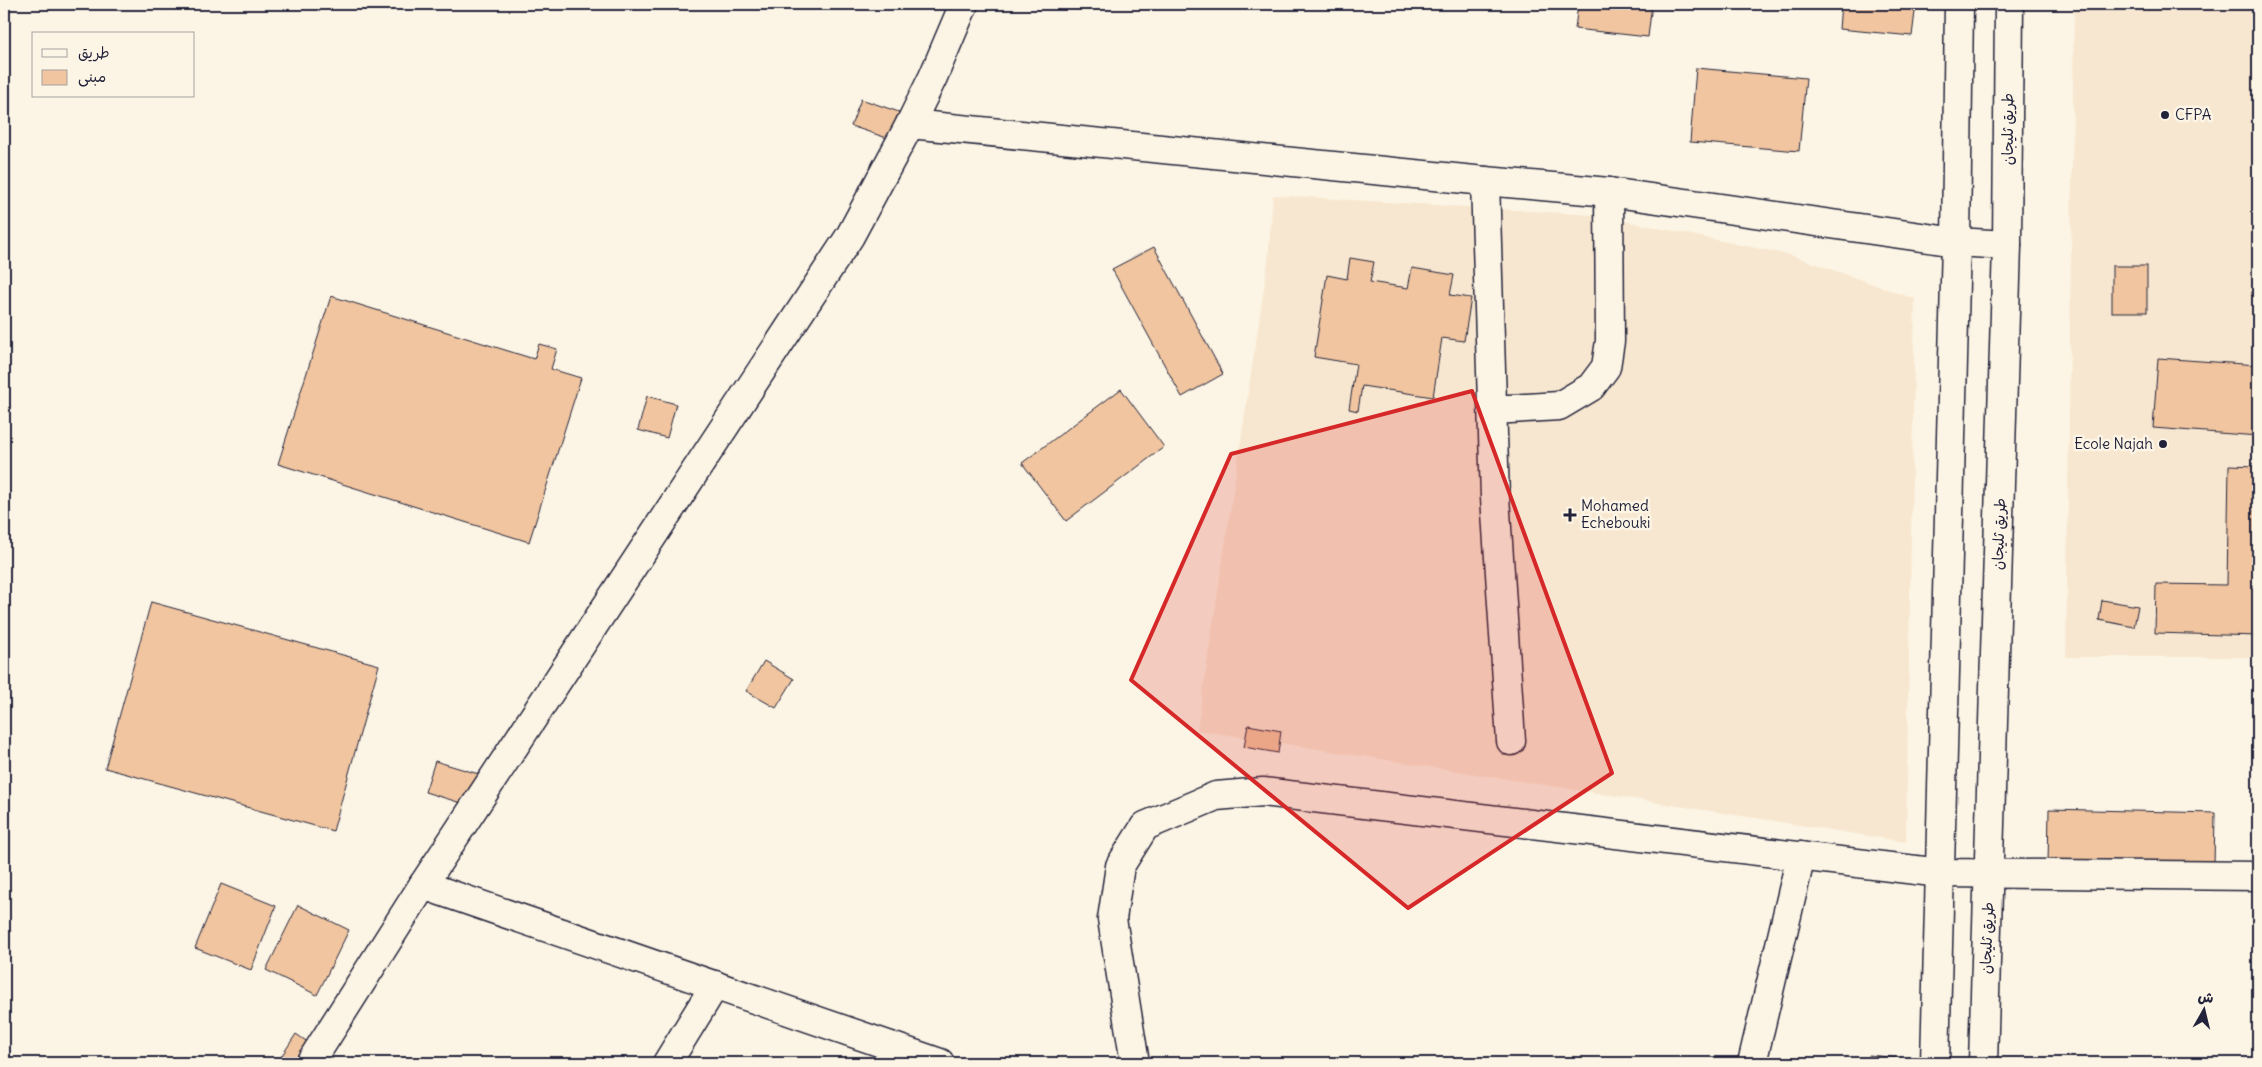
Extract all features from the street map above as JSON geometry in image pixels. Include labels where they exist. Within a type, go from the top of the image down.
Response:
[{"type":"street","points":[[310,1063],[423,885],[850,236],[910,124],[933,77],[964,4]]},
{"type":"street","points":[[1935,1063],[1956,242],[1959,4]]},
{"type":"street","name":"طريق ثليجان","points":[[1983,1063],[2008,245],[2009,4]]},
{"type":"street","points":[[910,124],[1485,182],[1609,192],[1956,242],[2008,245]]},
{"type":"street","points":[[1485,182],[1496,496],[1512,741]]},
{"type":"street","points":[[1493,410],[1559,406],[1591,387],[1606,367],[1610,341],[1609,192]]},
{"type":"street","points":[[1135,1063],[1112,919],[1120,866],[1145,826],[1216,796],[1263,792],[1941,873],[2258,876]]},
{"type":"street","points":[[1752,1063],[1801,856]]},
{"type":"street","points":[[423,885],[940,1063]]},
{"type":"street","points":[[667,1063],[715,985]]},
{"type":"highlighted area","points":[[1472,391],[1612,773],[1408,908],[1131,680],[1231,454]]},
{"type":"shaded area","name":"Ecole Najah","points":[[2074,4],[2258,4],[2258,657],[2066,657]]},
{"type":"shaded area","name":"Mohamed Echebouki","points":[[1273,195],[1596,215],[1794,256],[1915,299],[1906,842],[1197,730],[1268,261]]},
{"type":"building","points":[[1578,4],[1652,4],[1648,37],[1575,29]]},
{"type":"building","points":[[1841,4],[1916,4],[1912,36],[1839,29]]},
{"type":"building","points":[[1696,68],[1806,78],[1799,151],[1690,142]]},
{"type":"building","points":[[861,99],[899,112],[890,139],[851,126]]},
{"type":"building","points":[[1154,247],[1223,374],[1182,397],[1112,269]]},
{"type":"building","points":[[1350,258],[1374,262],[1370,282],[1408,288],[1412,268],[1454,275],[1450,295],[1471,298],[1464,341],[1442,338],[1433,397],[1362,386],[1358,411],[1349,409],[1356,364],[1314,357],[1327,275],[1347,279]]},
{"type":"building","points":[[2112,266],[2147,266],[2147,312],[2112,312]]},
{"type":"building","points":[[331,296],[534,359],[539,344],[557,349],[551,369],[581,378],[529,542],[278,464]]},
{"type":"building","points":[[2158,358],[2258,365],[2258,436],[2153,428]]},
{"type":"building","points":[[1121,389],[1164,447],[1066,521],[1022,463]]},
{"type":"building","points":[[647,396],[676,404],[667,438],[638,430]]},
{"type":"building","points":[[2229,465],[2258,466],[2258,636],[2155,633],[2156,584],[2227,585]]},
{"type":"building","points":[[2102,600],[2138,606],[2134,627],[2099,620]]},
{"type":"building","points":[[151,602],[379,665],[333,831],[105,768]]},
{"type":"building","points":[[764,661],[794,679],[776,708],[746,691]]},
{"type":"building","points":[[1248,725],[1281,731],[1278,753],[1244,747]]},
{"type":"building","points":[[435,761],[482,775],[471,806],[425,792]]},
{"type":"building","points":[[2049,809],[2215,813],[2214,868],[2048,865]]},
{"type":"building","points":[[221,884],[276,906],[251,970],[195,948]]},
{"type":"building","points":[[298,905],[349,930],[317,995],[266,970]]},
{"type":"building","points":[[296,1034],[315,1047],[304,1063],[285,1063],[279,1060]]},
{"type":"building","points":[[1869,1055],[1907,1059],[1906,1063],[1869,1063]]},
{"type":"place","name":"CFPA","points":[[2165,115]]},
{"type":"place","name":"Ecole Najah","points":[[2163,444]]},
{"type":"place","name":"Mohamed Echebouki","points":[[1570,515]]}]
